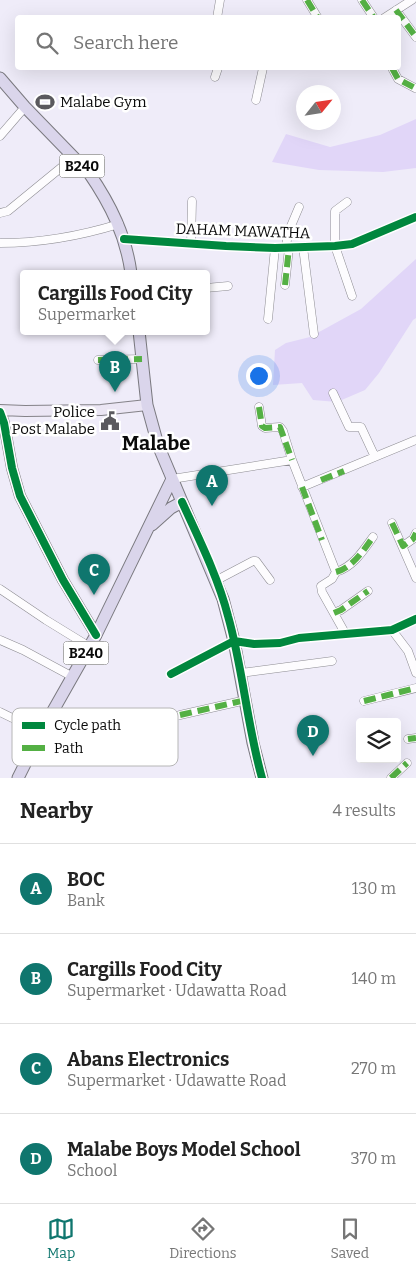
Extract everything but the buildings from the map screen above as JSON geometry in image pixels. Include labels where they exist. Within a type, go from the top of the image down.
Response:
[{"type":"main road","name":"B240","points":[[0,78],[4,89],[89,173],[119,224],[130,270]]},
{"type":"main road","points":[[139,335],[147,405],[158,445],[224,599],[262,778]]},
{"type":"main road","name":"B240","points":[[55,708],[90,647],[172,479]]},
{"type":"main road","name":"B240","points":[[150,526],[182,502]]},
{"type":"main road","name":"B240","points":[[18,778],[24,766]]},
{"type":"street","points":[[218,15],[220,0]]},
{"type":"street","points":[[307,0],[316,15]]},
{"type":"street","points":[[362,0],[372,15]]},
{"type":"street","points":[[388,15],[412,0]]},
{"type":"street","points":[[396,10],[400,15]]},
{"type":"street","points":[[401,17],[416,37]]},
{"type":"street","points":[[215,77],[217,70]]},
{"type":"street","points":[[256,100],[263,70]]},
{"type":"street","points":[[393,70],[398,79],[416,88]]},
{"type":"street","points":[[0,136],[24,107]]},
{"type":"street","points":[[0,213],[8,211],[74,157]]},
{"type":"street","points":[[191,244],[192,201]]},
{"type":"street","points":[[347,202],[335,211],[335,246],[352,296]]},
{"type":"street","points":[[285,285],[288,233],[299,207]]},
{"type":"street","name":"DAHAM MAWATHA","points":[[124,239],[275,248],[335,246],[359,241],[416,217]]},
{"type":"street","points":[[0,243],[28,243],[86,234],[119,224]]},
{"type":"street","points":[[268,319],[275,248]]},
{"type":"street","points":[[303,248],[314,334]]},
{"type":"street","points":[[210,288],[228,286]]},
{"type":"street","points":[[98,360],[142,359]]},
{"type":"street","points":[[333,393],[350,427],[361,427],[375,457]]},
{"type":"street","points":[[96,635],[63,580],[20,496],[0,411],[101,410],[147,405]]},
{"type":"street","points":[[259,407],[262,426],[265,428],[280,427],[336,572]]},
{"type":"street","points":[[302,487],[416,440]]},
{"type":"street","points":[[172,479],[292,460]]},
{"type":"street","points":[[392,522],[416,578]]},
{"type":"street","points":[[403,546],[414,539],[416,533]]},
{"type":"street","points":[[345,633],[321,586],[332,579],[336,572],[344,569],[358,557],[373,538]]},
{"type":"street","points":[[217,580],[256,561],[270,580]]},
{"type":"street","points":[[0,588],[46,620],[90,647]]},
{"type":"street","points":[[334,612],[341,610],[368,591]]},
{"type":"street","points":[[171,674],[234,641],[254,644],[280,643],[299,638],[392,630],[416,619]]},
{"type":"street","points":[[392,630],[408,651],[416,673]]},
{"type":"street","points":[[0,640],[73,677]]},
{"type":"street","points":[[241,673],[332,661]]},
{"type":"street","points":[[364,701],[416,688]]},
{"type":"street","points":[[180,715],[246,700]]},
{"type":"street","points":[[0,712],[12,718]]},
{"type":"street","points":[[391,778],[408,763]]},
{"type":"shaded area","points":[[416,119],[416,168],[383,172],[319,170],[272,162],[286,134],[330,147],[380,135]]},
{"type":"shaded area","points":[[416,259],[416,318],[379,373],[365,390],[337,402],[313,400],[302,383],[273,385],[275,350],[286,343],[310,337],[361,309]]},
{"type":"marked path","points":[[307,0],[316,15]]},
{"type":"marked path","points":[[362,0],[372,15]]},
{"type":"marked path","points":[[396,10],[400,15]]},
{"type":"marked path","points":[[401,17],[416,37]]},
{"type":"marked path","points":[[393,70],[398,79],[415,88]]},
{"type":"marked path","points":[[285,285],[289,248]]},
{"type":"marked path","points":[[98,360],[142,359]]},
{"type":"marked path","points":[[259,407],[262,426],[265,428],[280,427],[292,460]]},
{"type":"marked path","points":[[321,480],[344,471]]},
{"type":"marked path","points":[[302,487],[322,540]]},
{"type":"marked path","points":[[392,523],[403,546],[413,539],[416,533]]},
{"type":"marked path","points":[[336,572],[353,562],[373,537]]},
{"type":"marked path","points":[[334,613],[368,591]]},
{"type":"marked path","points":[[364,701],[416,688]]},
{"type":"marked path","points":[[180,715],[246,700]]},
{"type":"marked path","points":[[408,739],[416,738]]},
{"type":"marked path","points":[[391,778],[407,763]]},
{"type":"cycle path","points":[[124,239],[275,248],[335,246],[352,244],[416,217]]},
{"type":"cycle path","points":[[0,412],[20,496],[63,580],[96,635]]},
{"type":"cycle path","points":[[182,502],[208,558],[224,601],[238,656],[252,738],[262,778]]},
{"type":"cycle path","points":[[171,674],[234,641],[254,644],[280,643],[299,638],[392,630],[416,619]]},
{"type":"place","name":"Malabe Gym","points":[[45,102]]},
{"type":"place","name":"Cargills Food City","points":[[115,392]]},
{"type":"place","name":"Police Post Malabe","points":[[110,421]]},
{"type":"place","name":"BOC","points":[[212,506]]},
{"type":"place","name":"Abans Electronics","points":[[94,595]]},
{"type":"place","name":"Malabe Boys Model School","points":[[313,756]]},
{"type":"district","name":"Malabe","points":[[156,443]]}]
